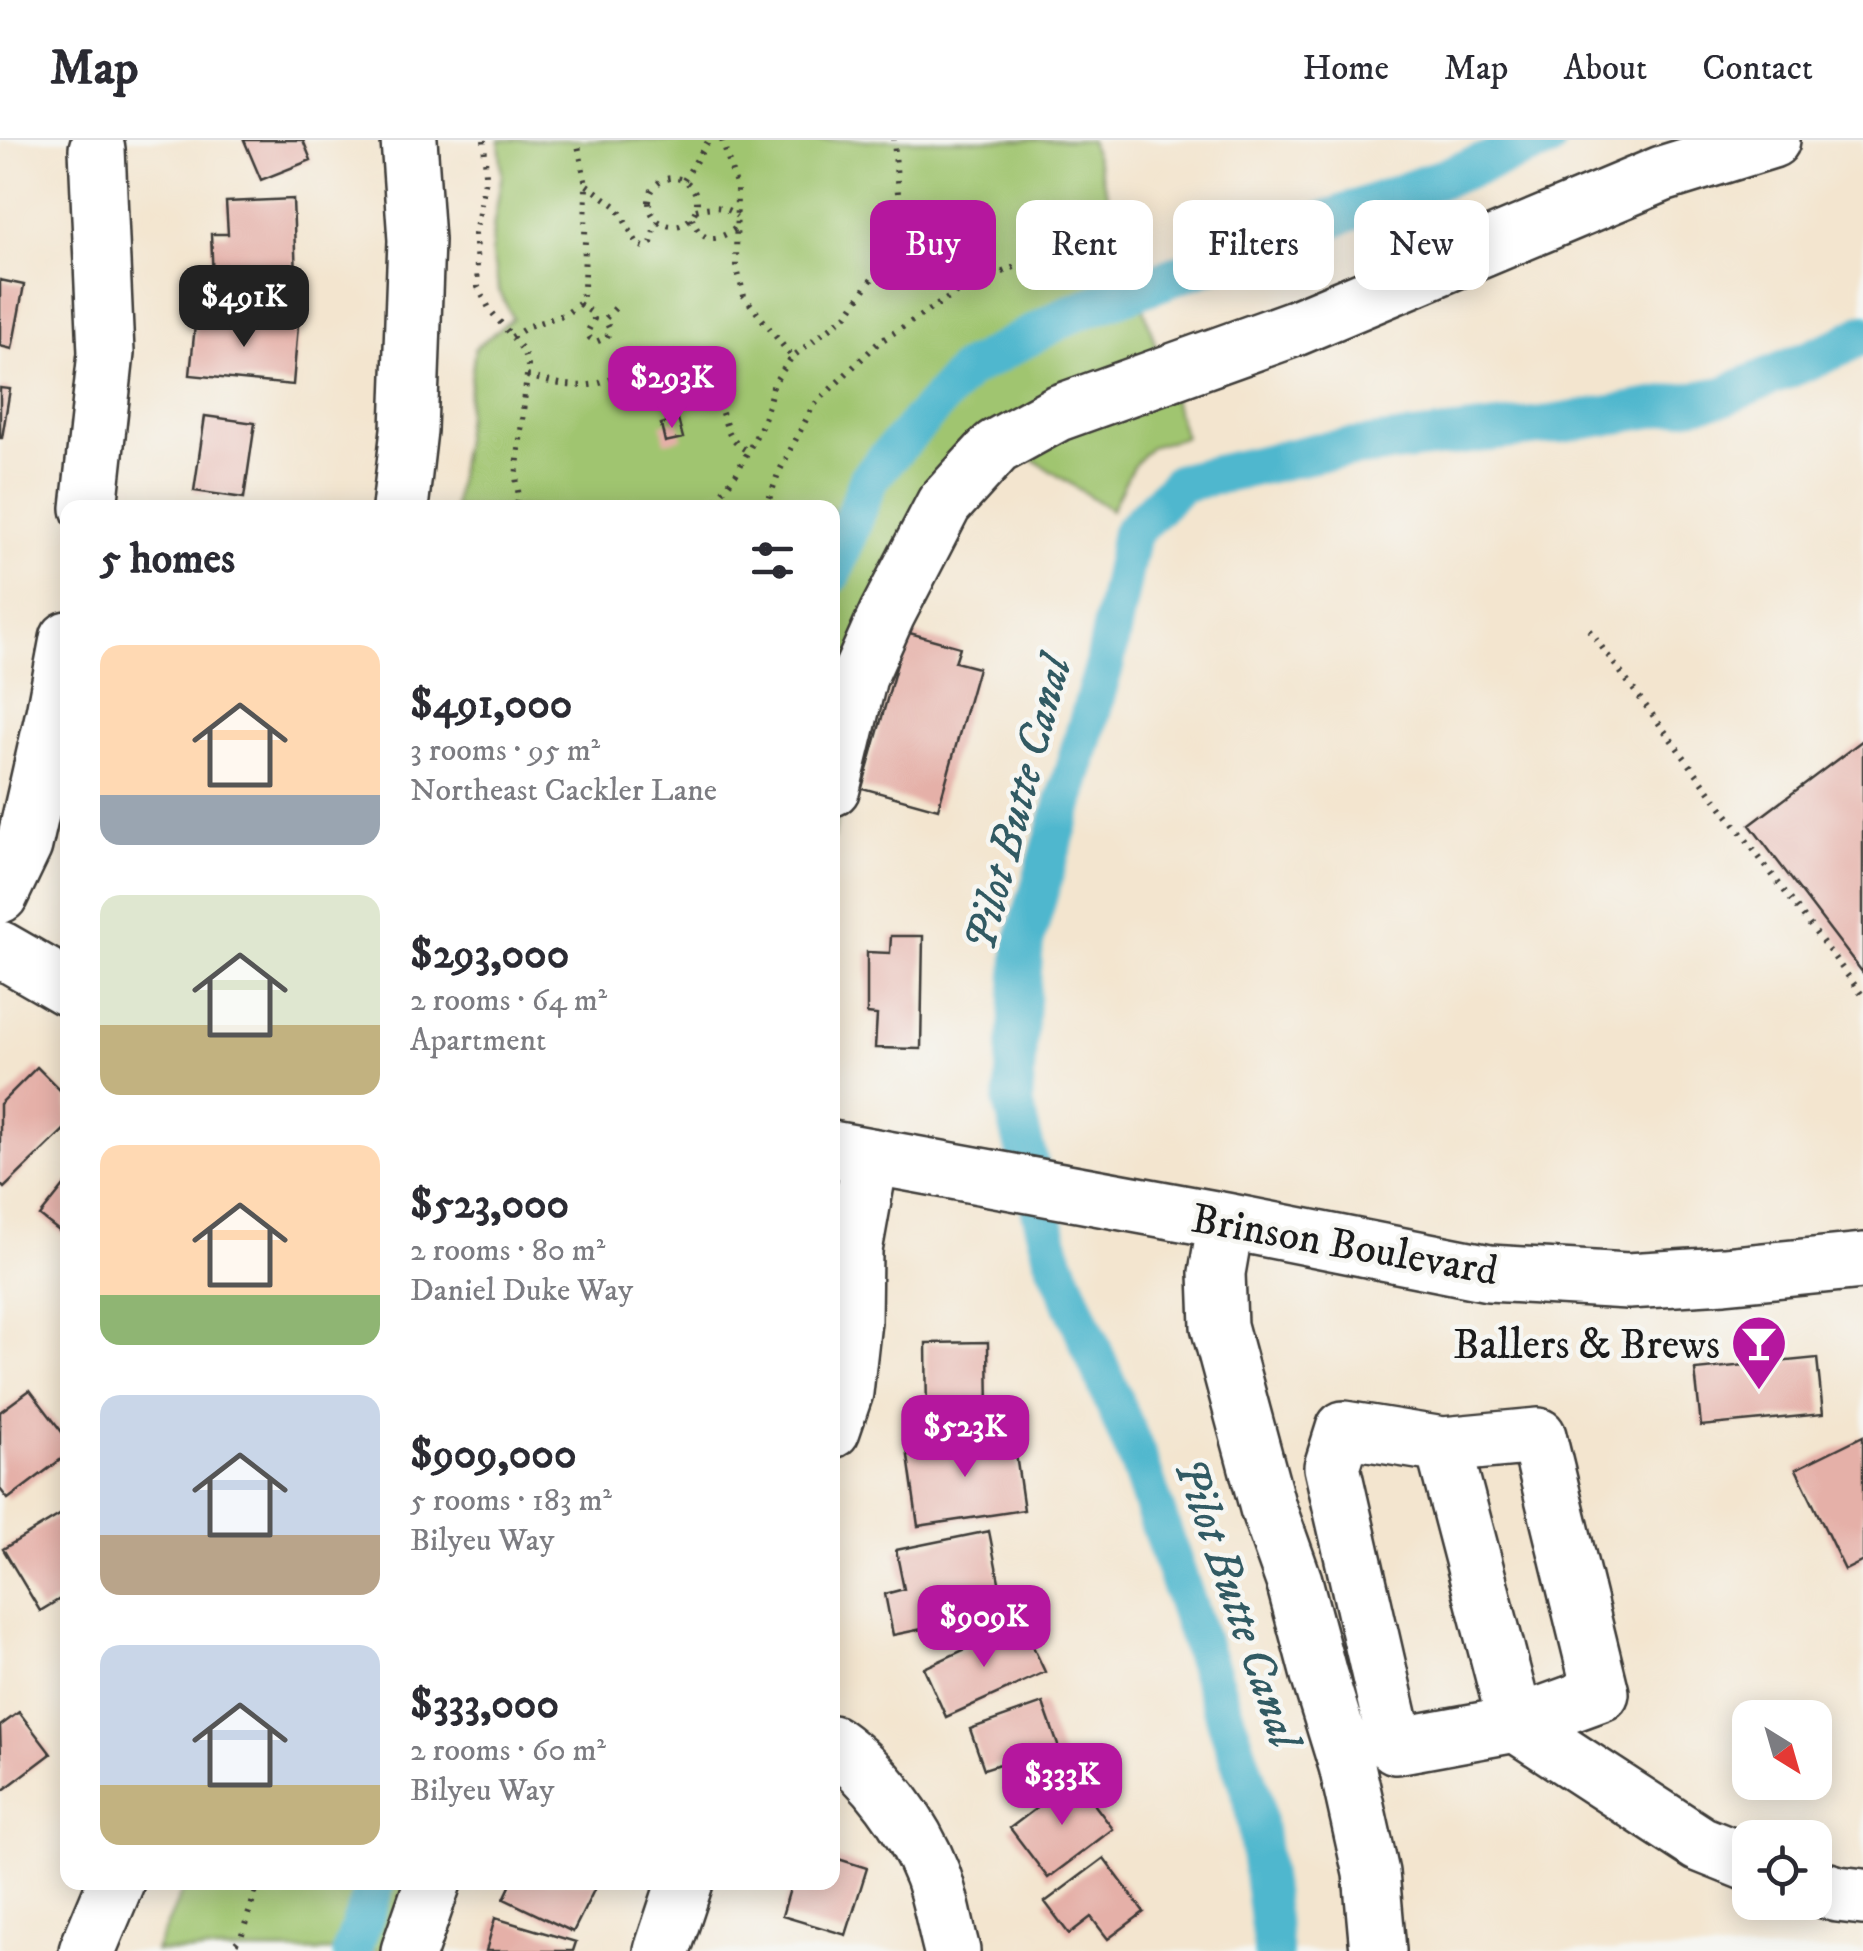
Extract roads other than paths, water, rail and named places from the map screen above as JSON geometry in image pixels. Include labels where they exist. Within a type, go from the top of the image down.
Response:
[{"type":"street","points":[[401,500],[409,430],[416,240],[408,140]]},
{"type":"street","points":[[840,755],[859,678],[887,614],[944,504],[996,447],[1058,413],[1296,328],[1662,174],[1772,140]]},
{"type":"street","points":[[91,500],[106,353],[96,149]]},
{"type":"street","points":[[0,894],[24,845],[60,681]]},
{"type":"street","points":[[0,949],[60,983]]},
{"type":"street","points":[[840,1407],[853,1321],[852,1152]]},
{"type":"street","name":"Brinson Boulevard","points":[[852,1152],[1488,1273],[1628,1281],[1863,1261]]},
{"type":"street","points":[[1226,1222],[1217,1273],[1219,1326],[1268,1508],[1294,1580],[1347,1766],[1371,1873],[1378,1951]]},
{"type":"street","points":[[1344,1429],[1443,1445],[1538,1436],[1602,1693],[1516,1724],[1396,1746],[1332,1466],[1344,1429]]},
{"type":"street","points":[[1443,1445],[1516,1724],[1700,1844],[1732,1857]]},
{"type":"street","points":[[840,1748],[855,1759],[898,1809],[932,1874],[952,1951]]},
{"type":"street","points":[[87,1951],[113,1890]]},
{"type":"street","points":[[409,1951],[430,1890]]},
{"type":"street","points":[[662,1951],[682,1890]]},
{"type":"street","points":[[1832,1892],[1863,1897]]},
{"type":"waterway","points":[[840,553],[869,478],[965,371],[1068,315],[1547,140]]},
{"type":"waterway","name":"Pilot Butte Canal","points":[[1273,1951],[1253,1799],[1137,1457],[1052,1253],[1013,1103],[1024,943],[1105,663],[1131,533],[1180,483],[1319,452],[1557,424],[1724,396],[1863,334]]},
{"type":"waterway","points":[[352,1951],[373,1890]]},
{"type":"place","name":"Ballers & Brews","points":[[1759,1392]]}]
